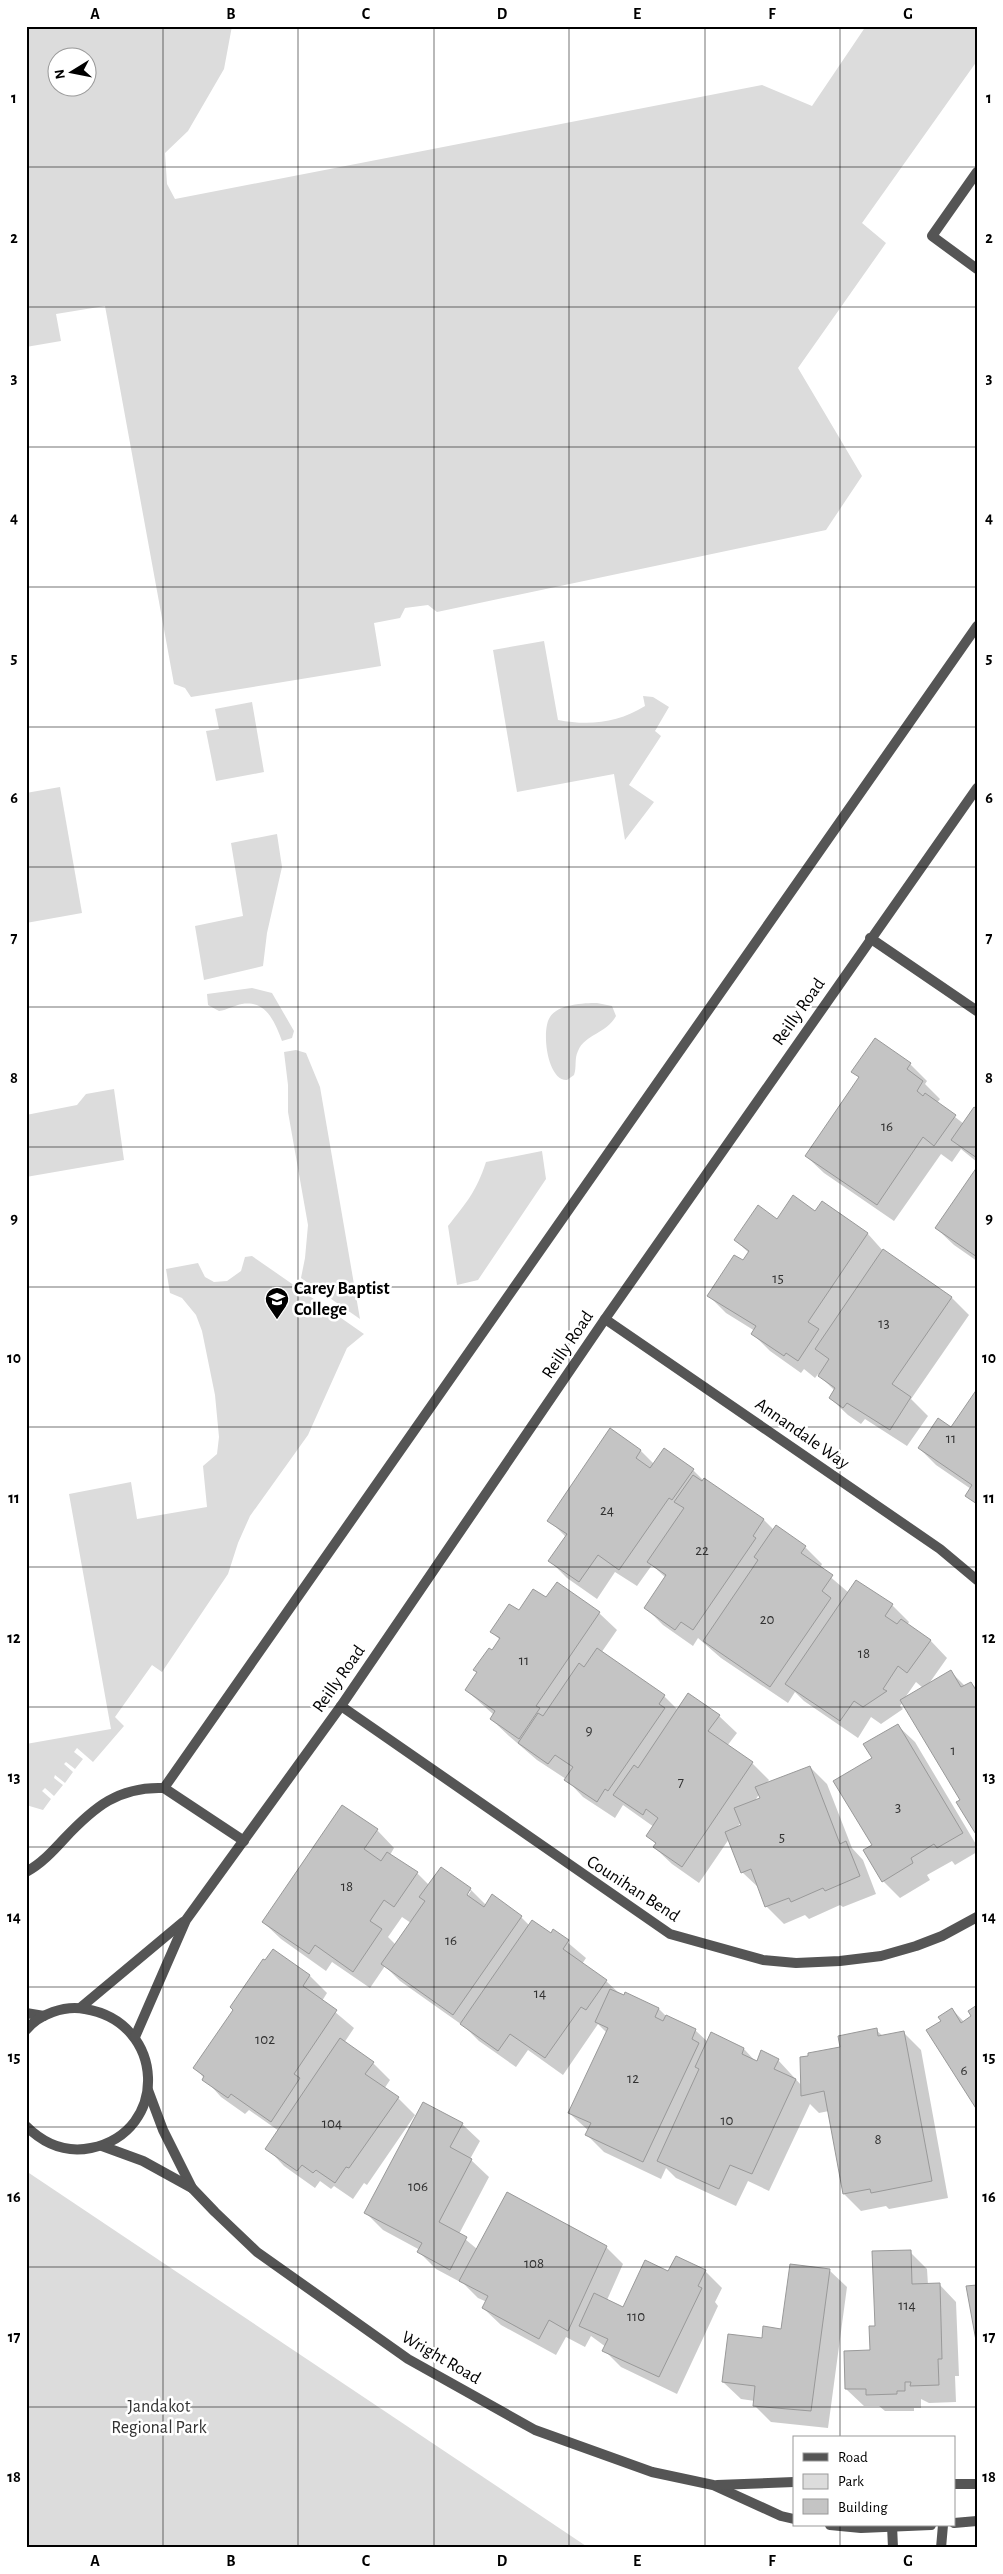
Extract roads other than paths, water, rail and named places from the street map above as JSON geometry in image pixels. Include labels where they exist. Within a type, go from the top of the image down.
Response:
[{"type":"street","points":[[977,172],[932,236],[977,269]]},
{"type":"street","points":[[164,1788],[977,626]]},
{"type":"street","name":"Reilly Road","points":[[135,2037],[186,1920],[341,1706],[605,1319],[870,938],[977,788]]},
{"type":"street","points":[[870,938],[977,1012]]},
{"type":"street","name":"Annandale Way","points":[[605,1319],[940,1549],[977,1580]]},
{"type":"street","name":"Counihan Bend","points":[[341,1706],[670,1934],[763,1960],[796,1963],[831,1962],[881,1956],[916,1946],[942,1936],[977,1917]]},
{"type":"street","points":[[26,1872],[50,1854],[98,1807],[126,1791],[145,1787],[164,1788],[244,1841]]},
{"type":"street","name":"Reilly Road","points":[[80,2008],[186,1920]]},
{"type":"street","name":"Wright Road","points":[[26,2030],[44,2016],[61,2009],[80,2008],[101,2012],[120,2022],[135,2037],[144,2053],[148,2071],[148,2090],[142,2108],[133,2124],[119,2136],[102,2146],[80,2150],[58,2147],[37,2137],[26,2126]]},
{"type":"street","name":"Wright Road","points":[[26,2013],[44,2016]]},
{"type":"street","name":"Wright Road","points":[[148,2090],[163,2130],[192,2188]]},
{"type":"street","name":"Wright Road","points":[[102,2146],[143,2161],[192,2188],[257,2252],[408,2359],[535,2430],[652,2472],[714,2485],[781,2516],[793,2519]]},
{"type":"street","name":"Wright Road","points":[[714,2485],[793,2482]]},
{"type":"street","points":[[956,2484],[977,2484]]},
{"type":"street","points":[[956,2523],[977,2521]]},
{"type":"street","points":[[892,2526],[893,2548]]},
{"type":"street","points":[[941,2548],[943,2526]]},
{"type":"place","name":"Carey Baptist College","points":[[277,1320]]},
{"type":"park label","name":"Jandakot Regional Park","points":[[159,2417]]}]
